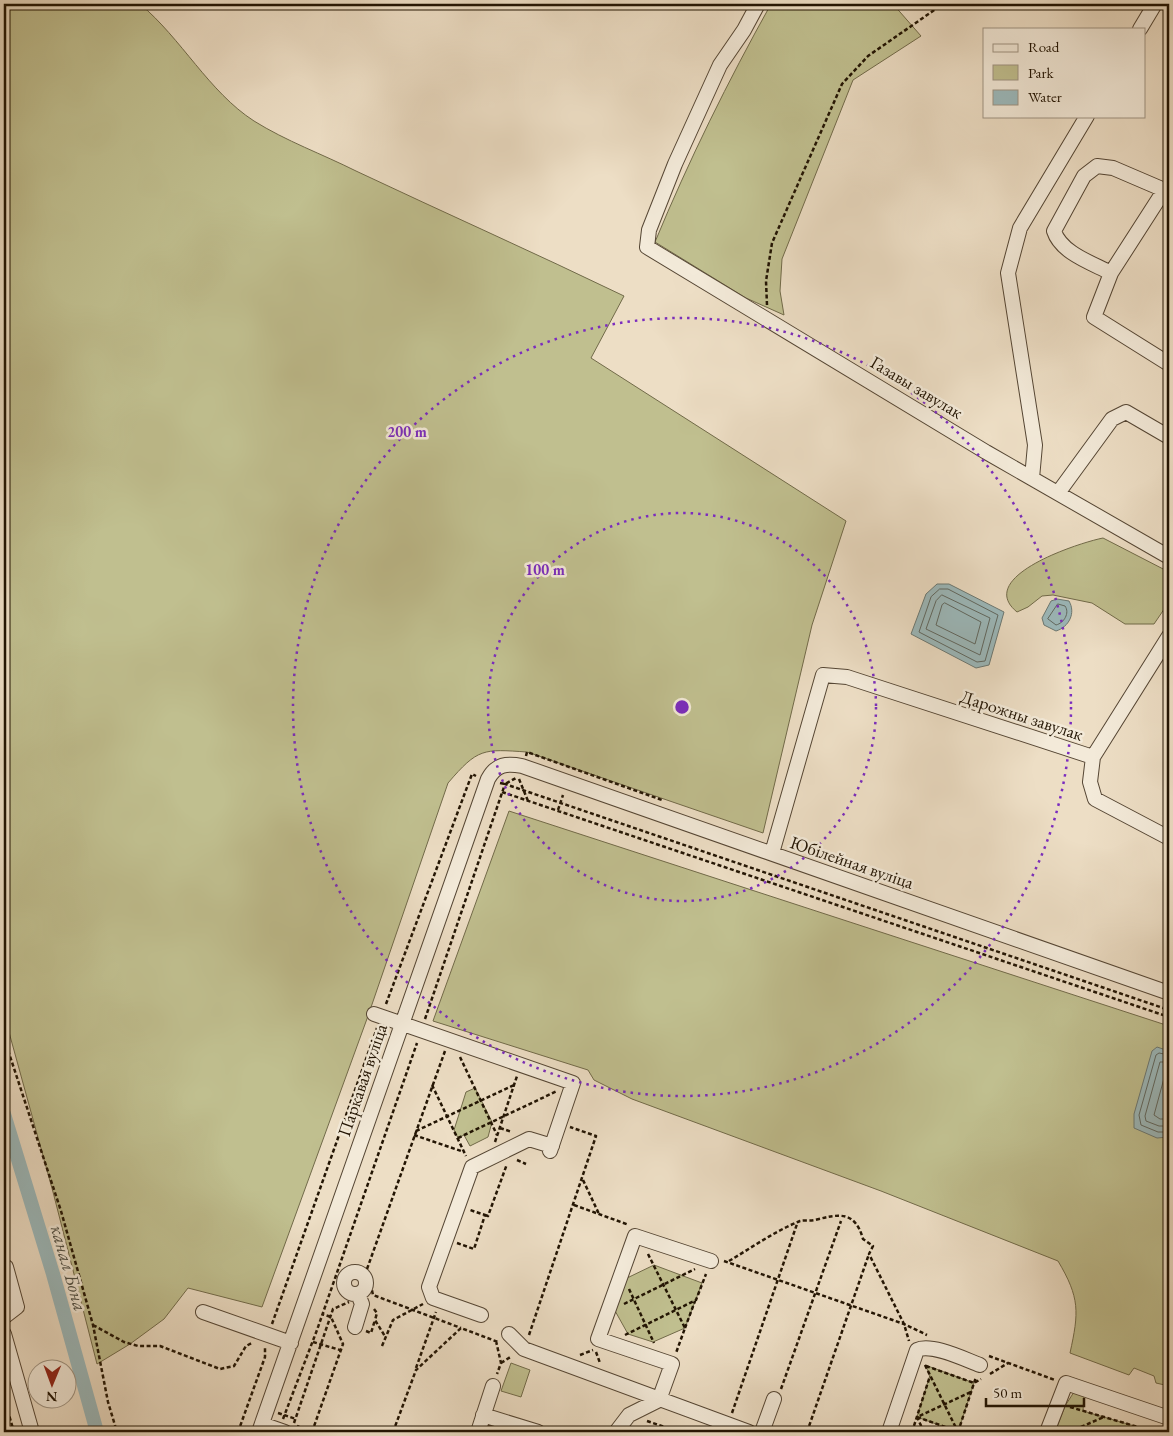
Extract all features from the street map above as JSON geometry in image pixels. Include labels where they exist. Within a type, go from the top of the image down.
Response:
[{"type":"street","name":"Газавы завулак","points":[[758,4],[744,30],[720,65],[675,164],[649,230],[647,247],[1032,478],[1169,557]]},
{"type":"street","points":[[1141,28],[1155,4]]},
{"type":"street","points":[[1032,478],[1035,446],[1008,273],[1020,228],[1086,118]]},
{"type":"street","points":[[1111,274],[1066,249],[1056,238],[1054,231],[1084,176],[1097,166],[1106,165],[1167,191],[1111,274],[1094,317],[1169,364]]},
{"type":"street","points":[[1058,493],[1112,419],[1126,412],[1169,437]]},
{"type":"street","points":[[1093,758],[1169,636]]},
{"type":"street","name":"Дарожны завулак","points":[[772,853],[823,675],[847,677],[1093,758],[1090,782],[1094,799],[1169,838]]},
{"type":"street","name":"Паркавая вуліца","points":[[270,1429],[291,1344],[488,779],[496,768],[502,765],[520,772]]},
{"type":"street","name":"Юбілейная вуліца","points":[[520,772],[567,782],[1169,993]]},
{"type":"street","points":[[378,1015],[573,1083],[551,1149],[529,1138],[472,1167],[429,1287],[436,1300],[481,1315]]},
{"type":"street","points":[[660,1400],[667,1362],[601,1344],[607,1313],[637,1237],[711,1260]]},
{"type":"street","points":[[4,1266],[6,1267],[17,1307],[4,1317]]},
{"type":"street","points":[[355,1327],[360,1299],[366,1283],[359,1269]]},
{"type":"street","points":[[203,1312],[263,1342],[291,1344]]},
{"type":"street","points":[[4,1334],[32,1432]]},
{"type":"street","points":[[503,1338],[524,1349],[750,1432]]},
{"type":"street","points":[[889,1432],[916,1353],[923,1347],[934,1348],[980,1365]]},
{"type":"street","points":[[1047,1432],[1066,1383],[1169,1418]]},
{"type":"street","points":[[478,1432],[493,1386]]},
{"type":"street","points":[[762,1432],[777,1394]]},
{"type":"street","points":[[616,1432],[629,1415],[660,1400]]},
{"type":"street","points":[[484,1414],[538,1432]]},
{"type":"path","points":[[768,321],[766,281],[772,243],[842,84],[868,56],[943,4]]},
{"type":"path","points":[[520,772],[528,801]]},
{"type":"path","points":[[238,1432],[265,1357],[263,1342],[369,1054],[378,1015],[472,774],[479,777]]},
{"type":"path","points":[[558,810],[567,782]]},
{"type":"path","points":[[270,1429],[286,1415],[313,1342],[505,784],[1169,1010]]},
{"type":"path","points":[[502,792],[1169,1017]]},
{"type":"path","points":[[4,1038],[61,1211],[93,1325],[108,1402],[117,1432]]},
{"type":"path","points":[[452,1052],[445,1050],[367,1269],[373,1295],[461,1328],[503,1338],[524,1349],[596,1136],[560,1123]]},
{"type":"path","points":[[468,1057],[459,1054],[497,1135]]},
{"type":"path","points":[[489,1158],[518,1074],[510,1071]]},
{"type":"path","points":[[432,1085],[472,1167]]},
{"type":"path","points":[[416,1131],[514,1085]]},
{"type":"path","points":[[458,1138],[558,1089],[562,1095]]},
{"type":"path","points":[[414,1135],[464,1152]]},
{"type":"path","points":[[446,1239],[474,1249],[509,1157]]},
{"type":"path","points":[[582,1180],[599,1214]]},
{"type":"path","points":[[574,1205],[629,1225],[664,1284],[686,1328]]},
{"type":"path","points":[[458,1206],[486,1215]]},
{"type":"path","points":[[728,1261],[797,1223],[833,1214],[851,1219],[860,1231],[863,1239],[873,1246],[807,1432]]},
{"type":"path","points":[[777,1394],[841,1221]]},
{"type":"path","points":[[731,1418],[797,1223]]},
{"type":"path","points":[[870,1254],[904,1324],[911,1346],[925,1365],[958,1432]]},
{"type":"path","points":[[667,1362],[686,1328],[711,1260]]},
{"type":"path","points":[[607,1313],[711,1260],[728,1261],[904,1324],[932,1336]]},
{"type":"path","points":[[622,1272],[646,1324],[667,1362]]},
{"type":"path","points":[[322,1314],[331,1317],[343,1344],[312,1432],[294,1425],[331,1317],[333,1309],[350,1301],[360,1299]]},
{"type":"path","points":[[382,1346],[393,1320],[436,1300],[434,1318],[393,1432]]},
{"type":"path","points":[[561,1363],[696,1300]]},
{"type":"path","points":[[93,1325],[124,1342],[138,1346],[160,1346],[220,1369],[234,1366],[246,1346],[263,1342]]},
{"type":"path","points":[[416,1370],[461,1328]]},
{"type":"path","points":[[493,1386],[501,1363],[503,1338]]},
{"type":"path","points":[[313,1342],[340,1350]]},
{"type":"path","points":[[601,1344],[601,1366]]},
{"type":"path","points":[[958,1432],[983,1353],[1066,1383]]},
{"type":"path","points":[[925,1365],[974,1384]]},
{"type":"path","points":[[912,1432],[930,1375]]},
{"type":"path","points":[[917,1417],[971,1392]]},
{"type":"path","points":[[4,1398],[14,1432]]},
{"type":"path","points":[[1065,1406],[1155,1432]]},
{"type":"path","points":[[629,1415],[679,1432]]},
{"type":"path","points":[[917,1417],[958,1432]]},
{"type":"path","points":[[917,1417],[924,1432]]},
{"type":"path","points":[[1069,1432],[1104,1417]]},
{"type":"green space","points":[[4,4],[140,4],[169,33],[223,95],[254,121],[291,141],[624,296],[591,358],[846,521],[812,625],[763,833],[527,752],[491,751],[482,753],[467,763],[448,783],[368,1016],[262,1307],[188,1288],[164,1319],[130,1344],[97,1364],[53,1192],[4,1014]]},
{"type":"green space","points":[[771,4],[893,4],[921,36],[853,80],[782,259],[780,291],[784,315],[746,298],[655,242],[681,181],[710,121]]},
{"type":"green space","points":[[1103,538],[1169,572],[1169,602],[1154,624],[1125,624],[1092,603],[1053,595],[1042,596],[1028,607],[1017,612],[1007,599],[1009,586],[1019,575],[1034,564],[1053,554]]},
{"type":"green space","points":[[509,811],[1169,1026],[1169,1386],[1156,1383],[1154,1376],[1134,1368],[1129,1375],[1070,1353],[1075,1327],[1076,1305],[1070,1285],[1058,1261],[881,1191],[632,1099],[594,1080],[588,1070],[433,1021]]},
{"type":"green space","points":[[475,1088],[492,1122],[488,1137],[470,1146],[464,1135],[458,1138],[454,1130],[466,1092]]},
{"type":"green space","points":[[654,1265],[702,1283],[685,1328],[653,1342],[628,1334],[614,1309],[625,1279]]},
{"type":"green space","points":[[511,1363],[530,1370],[521,1397],[501,1391]]},
{"type":"green space","points":[[925,1365],[974,1383],[958,1432],[917,1417],[930,1375]]},
{"type":"green space","points":[[1074,1392],[1084,1395],[1083,1411],[1155,1432],[1055,1432],[1065,1406]]},
{"type":"water","points":[[937,584],[949,584],[1004,612],[989,665],[976,668],[911,634],[926,594]]},
{"type":"water","points":[[1057,599],[1069,601],[1072,610],[1068,623],[1056,631],[1044,625],[1042,618],[1051,601]]},
{"type":"water","points":[[1157,1047],[1169,1051],[1169,1137],[1157,1138],[1134,1128],[1134,1114],[1152,1051]]},
{"type":"waterway","name":"канал Бона","points":[[4,1114],[53,1274],[97,1432]]}]
